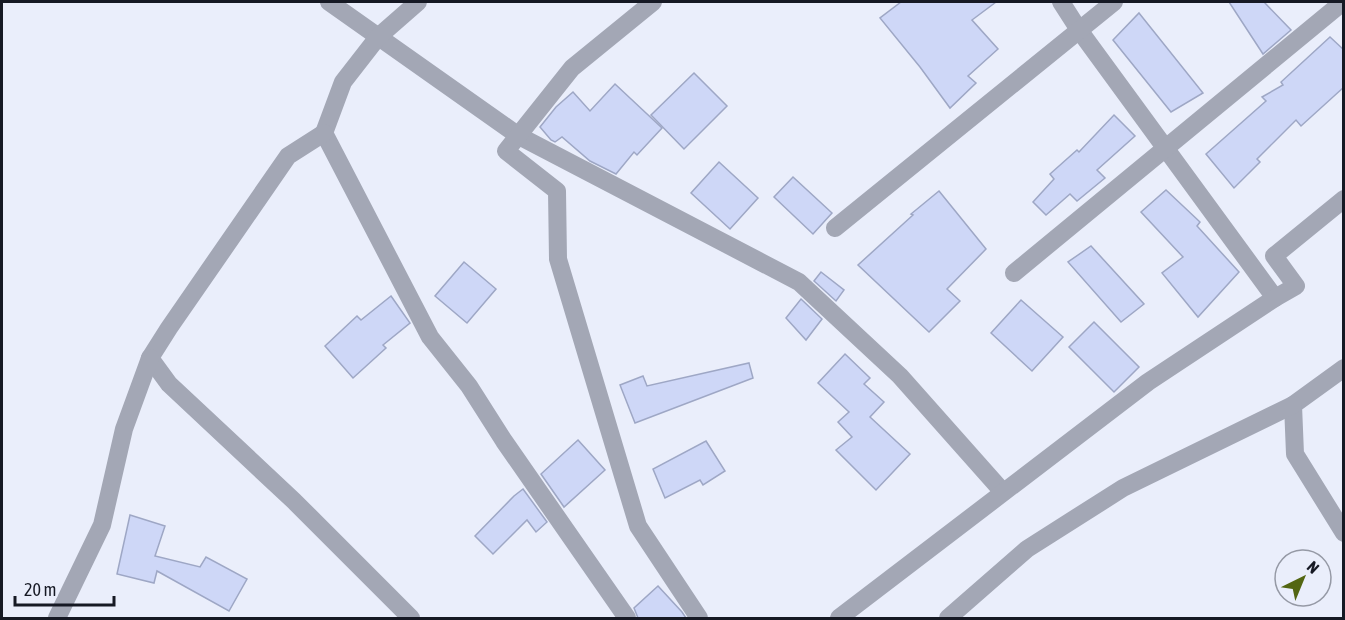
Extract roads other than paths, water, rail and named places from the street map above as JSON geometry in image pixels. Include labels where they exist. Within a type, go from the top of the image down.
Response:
[{"type":"street","points":[[329,2],[519,136],[799,282],[900,376],[1003,492]]},
{"type":"street","points":[[57,618],[102,525],[124,429],[150,358],[288,156],[324,133],[343,82],[378,37],[418,2]]},
{"type":"street","points":[[653,2],[572,68],[506,152],[557,191],[558,259],[638,526],[699,618]]},
{"type":"street","points":[[1061,2],[1079,30],[1275,298]]},
{"type":"street","points":[[835,228],[1114,2]]},
{"type":"street","points":[[1014,273],[1342,2]]},
{"type":"street","points":[[324,133],[430,336],[469,386],[504,441],[627,618]]},
{"type":"street","points":[[839,618],[1148,382],[1296,286],[1274,256],[1344,199]]},
{"type":"street","points":[[150,358],[169,384],[294,501],[411,618]]},
{"type":"street","points":[[948,618],[1027,549],[1123,488],[1293,405],[1344,368]]},
{"type":"street","points":[[1293,405],[1295,454],[1344,533]]}]
